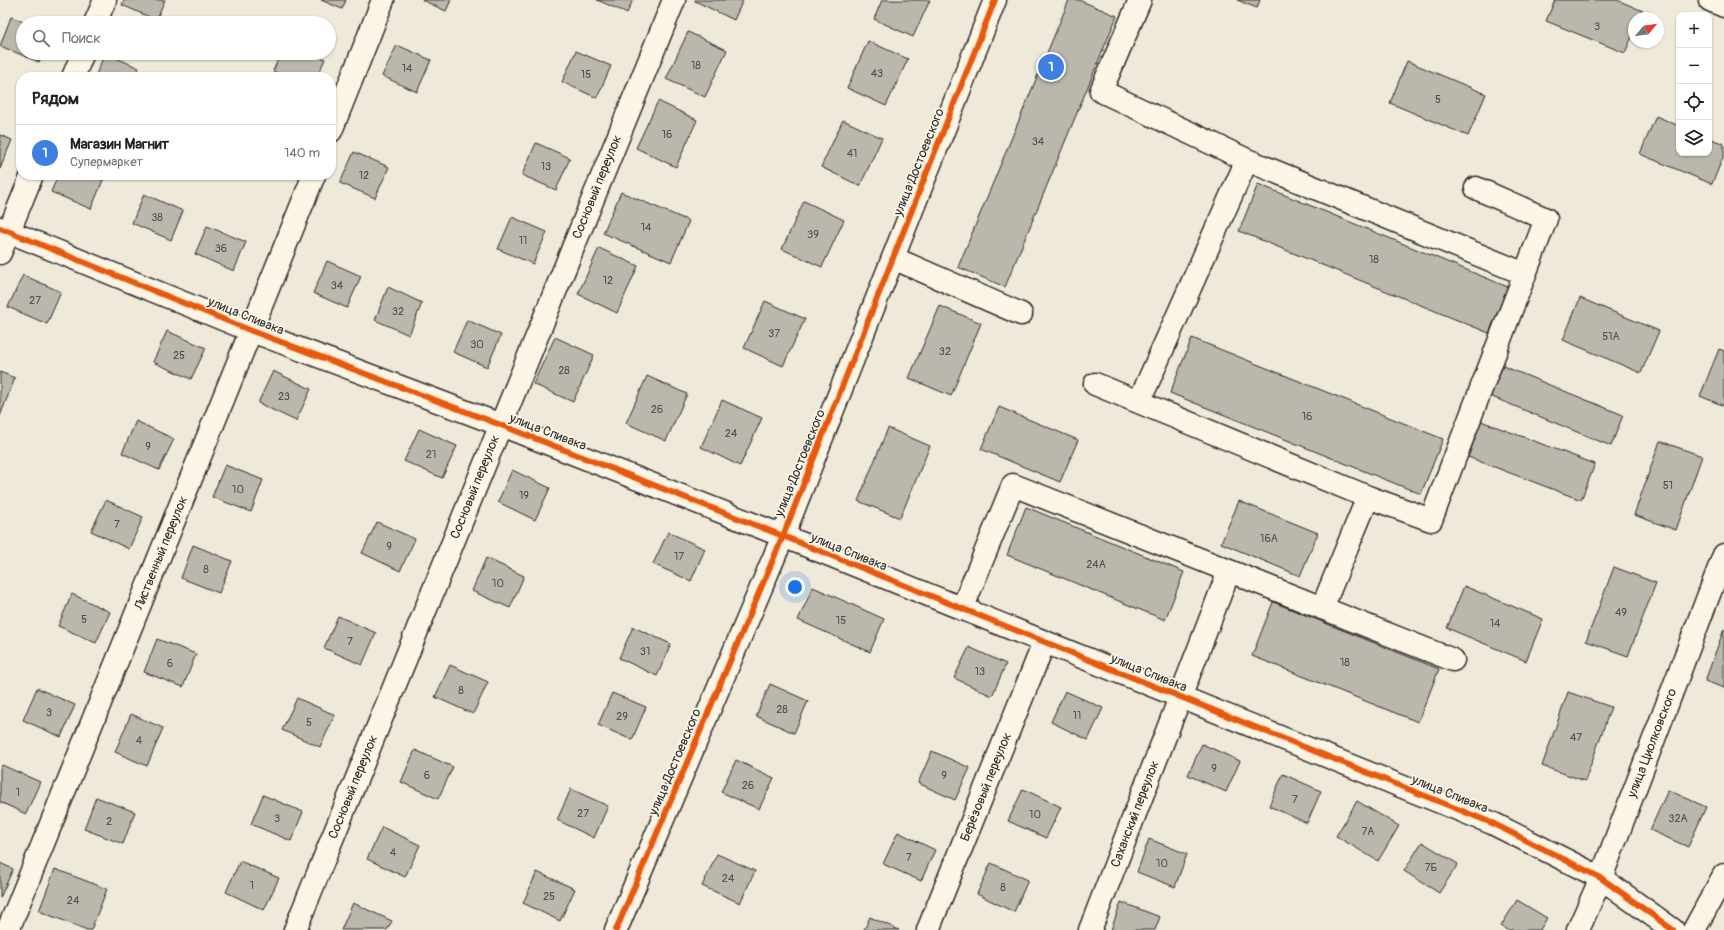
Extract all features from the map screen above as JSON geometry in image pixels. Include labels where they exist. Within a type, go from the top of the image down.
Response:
[{"type":"street","points":[[98,16],[105,0]]},
{"type":"street","points":[[336,118],[383,0]]},
{"type":"street","name":"Сосновый переулок","points":[[295,930],[674,0]]},
{"type":"street","name":"улица Достоевского","points":[[616,930],[783,536],[995,0]]},
{"type":"street","points":[[1140,0],[1102,91],[1247,160],[1525,274]]},
{"type":"street","points":[[1710,0],[1724,6]]},
{"type":"street","points":[[75,72],[80,60]]},
{"type":"street","points":[[1139,402],[1247,160]]},
{"type":"street","points":[[0,253],[4,230],[29,180]]},
{"type":"street","name":"Лиственный переулок","points":[[8,930],[312,180]]},
{"type":"street","points":[[1095,384],[1368,497],[1431,520],[1546,219],[1476,188]]},
{"type":"street","name":"улица Спивака","points":[[4,230],[252,330],[501,425],[783,536],[1044,643],[1492,823],[1601,878],[1673,930]]},
{"type":"street","points":[[893,258],[1021,314]]},
{"type":"street","points":[[962,609],[1013,484],[1453,660]]},
{"type":"street","points":[[1322,608],[1368,497]]},
{"type":"street","name":"улица Циолковского","points":[[1578,930],[1601,878],[1724,555]]},
{"type":"street","name":"Саханский переулок","points":[[1090,930],[1181,698],[1229,570]]},
{"type":"street","name":"Берёзовый переулок","points":[[928,930],[1044,643]]},
{"type":"street","points":[[1694,930],[1724,875]]},
{"type":"building","points":[[124,0],[165,0],[158,16],[147,16],[122,5]]},
{"type":"building","points":[[321,0],[346,0],[342,9]]},
{"type":"building","points":[[422,0],[451,0],[446,11]]},
{"type":"building","points":[[597,0],[633,0],[627,13]]},
{"type":"building","points":[[695,0],[743,0],[734,20]]},
{"type":"building","points":[[882,0],[930,0],[913,37],[874,19]]},
{"type":"building","points":[[1069,0],[1079,0],[1117,16],[1005,287],[958,267]]},
{"type":"building","points":[[1237,0],[1260,0],[1257,8]]},
{"type":"building","points":[[1555,0],[1617,0],[1643,11],[1628,12],[1628,46],[1625,53],[1546,21]]},
{"type":"building","points":[[11,17],[16,19],[16,53],[0,46]]},
{"type":"building","points":[[688,32],[727,50],[705,97],[666,79]]},
{"type":"building","points":[[868,41],[908,59],[886,106],[847,88]]},
{"type":"building","points":[[397,45],[431,60],[417,92],[382,76]]},
{"type":"building","points":[[576,51],[611,66],[597,98],[562,82]]},
{"type":"building","points":[[102,60],[121,60],[139,68],[137,72],[97,72]]},
{"type":"building","points":[[278,60],[325,60],[319,72],[273,71]]},
{"type":"building","points":[[1407,61],[1486,94],[1468,136],[1390,103]]},
{"type":"building","points":[[658,101],[697,120],[676,167],[636,148]]},
{"type":"building","points":[[1656,116],[1676,125],[1676,156],[1712,156],[1712,139],[1724,144],[1724,155],[1712,184],[1640,154]]},
{"type":"building","points":[[843,120],[882,138],[860,186],[821,167]]},
{"type":"building","points":[[0,135],[12,140],[0,169]]},
{"type":"building","points":[[536,143],[570,158],[556,190],[522,175]]},
{"type":"building","points":[[354,152],[389,167],[375,198],[340,183]]},
{"type":"building","points":[[56,180],[103,180],[91,209],[51,192]]},
{"type":"building","points":[[1258,184],[1508,287],[1489,333],[1239,231]]},
{"type":"building","points":[[621,192],[689,221],[671,262],[603,233]]},
{"type":"building","points":[[144,194],[183,211],[171,240],[132,223]]},
{"type":"building","points":[[804,201],[844,220],[822,267],[782,249]]},
{"type":"building","points":[[512,217],[547,232],[533,264],[498,249]]},
{"type":"building","points":[[207,226],[246,242],[234,271],[195,254]]},
{"type":"building","points":[[599,248],[638,266],[617,313],[578,294]]},
{"type":"building","points":[[327,261],[361,276],[347,308],[313,293]]},
{"type":"building","points":[[23,275],[61,292],[47,324],[8,307]]},
{"type":"building","points":[[388,287],[422,303],[409,335],[375,320]]},
{"type":"building","points":[[1580,298],[1659,331],[1641,373],[1563,340]]},
{"type":"building","points":[[765,301],[805,319],[783,366],[744,348]]},
{"type":"building","points":[[940,306],[981,323],[951,396],[909,378]]},
{"type":"building","points":[[467,320],[501,335],[487,367],[453,352]]},
{"type":"building","points":[[167,331],[206,348],[191,379],[153,362]]},
{"type":"building","points":[[555,337],[594,355],[573,402],[533,384]]},
{"type":"building","points":[[1192,338],[1443,439],[1421,494],[1170,393]]},
{"type":"building","points":[[1719,349],[1724,351],[1724,406],[1700,396]]},
{"type":"building","points":[[1503,366],[1623,415],[1611,446],[1490,396]]},
{"type":"building","points":[[273,371],[311,389],[296,421],[258,403]]},
{"type":"building","points":[[0,372],[15,378],[0,416]]},
{"type":"building","points":[[647,376],[687,394],[666,441],[626,423]]},
{"type":"building","points":[[722,400],[762,418],[740,466],[701,447]]},
{"type":"building","points":[[999,407],[1078,440],[1060,482],[981,449]]},
{"type":"building","points":[[136,421],[174,439],[159,470],[122,453]]},
{"type":"building","points":[[1481,421],[1595,464],[1581,500],[1468,457]]},
{"type":"building","points":[[888,428],[930,446],[900,518],[858,501]]},
{"type":"building","points":[[419,429],[457,446],[442,478],[404,461]]},
{"type":"building","points":[[1660,441],[1702,456],[1676,530],[1634,515]]},
{"type":"building","points":[[225,465],[263,480],[251,512],[212,497]]},
{"type":"building","points":[[512,470],[550,488],[535,520],[498,502]]},
{"type":"building","points":[[106,500],[143,517],[129,549],[91,531]]},
{"type":"building","points":[[1239,501],[1318,533],[1300,576],[1221,543]]},
{"type":"building","points":[[1026,507],[1184,572],[1165,620],[1007,555]]},
{"type":"building","points":[[377,522],[415,539],[400,571],[362,553]]},
{"type":"building","points":[[668,532],[705,549],[691,581],[653,564]]},
{"type":"building","points":[[193,545],[232,561],[219,593],[181,578]]},
{"type":"building","points":[[486,558],[524,576],[510,608],[472,591]]},
{"type":"building","points":[[1614,567],[1656,583],[1628,656],[1586,641]]},
{"type":"building","points":[[1464,586],[1543,619],[1526,661],[1447,628]]},
{"type":"building","points":[[813,587],[884,619],[870,652],[798,620]]},
{"type":"building","points":[[72,594],[110,612],[96,643],[58,626]]},
{"type":"building","points":[[1273,602],[1439,669],[1418,722],[1252,656]]},
{"type":"building","points":[[338,616],[376,633],[362,665],[324,648]]},
{"type":"building","points":[[633,627],[671,644],[657,676],[619,658]]},
{"type":"building","points":[[1724,629],[1724,688],[1705,681]]},
{"type":"building","points":[[157,639],[196,654],[183,687],[144,672]]},
{"type":"building","points":[[969,647],[1006,664],[992,696],[954,678]]},
{"type":"building","points":[[450,665],[488,682],[473,714],[435,697]]},
{"type":"building","points":[[770,684],[808,701],[794,733],[756,716]]},
{"type":"building","points":[[37,688],[75,705],[61,737],[23,720]]},
{"type":"building","points":[[1065,691],[1103,708],[1088,740],[1051,722]]},
{"type":"building","points":[[1568,692],[1611,707],[1585,781],[1542,766]]},
{"type":"building","points":[[612,693],[646,707],[632,740],[598,725]]},
{"type":"building","points":[[297,698],[335,715],[320,747],[282,730]]},
{"type":"building","points":[[131,714],[163,728],[147,766],[115,752]]},
{"type":"building","points":[[1202,744],[1240,761],[1226,792],[1188,775]]},
{"type":"building","points":[[415,750],[453,767],[438,799],[401,782]]},
{"type":"building","points":[[932,751],[970,768],[955,800],[918,783]]},
{"type":"building","points":[[736,760],[774,778],[759,809],[721,792]]},
{"type":"building","points":[[2,765],[40,782],[26,814],[0,802],[0,769]]},
{"type":"building","points":[[1283,774],[1321,791],[1307,823],[1269,806]]},
{"type":"building","points":[[571,789],[608,806],[594,838],[557,820]]},
{"type":"building","points":[[1023,789],[1061,807],[1046,838],[1008,821]]},
{"type":"building","points":[[1668,790],[1706,807],[1688,847],[1650,830]]},
{"type":"building","points":[[263,795],[303,812],[291,841],[251,824]]},
{"type":"building","points":[[96,797],[135,812],[123,844],[84,829]]},
{"type":"building","points":[[1357,801],[1399,826],[1378,861],[1336,836]]},
{"type":"building","points":[[382,827],[420,845],[405,877],[367,859]]},
{"type":"building","points":[[898,832],[935,850],[921,881],[883,864]]},
{"type":"building","points":[[1149,839],[1187,854],[1175,887],[1137,872]]},
{"type":"building","points":[[1422,842],[1458,864],[1439,893],[1404,871]]},
{"type":"building","points":[[717,854],[755,871],[740,903],[702,886]]},
{"type":"building","points":[[240,861],[279,878],[264,910],[226,892]]},
{"type":"building","points":[[0,863],[13,869],[0,898]]},
{"type":"building","points":[[991,863],[1028,880],[1014,912],[977,894]]},
{"type":"building","points":[[55,869],[107,889],[91,930],[87,930],[39,911]]},
{"type":"building","points":[[537,872],[575,889],[560,921],[523,903]]},
{"type":"building","points":[[1517,900],[1547,918],[1540,930],[1508,930],[1501,926]]},
{"type":"building","points":[[1121,902],[1160,917],[1155,930],[1111,930]]},
{"type":"building","points":[[353,903],[392,921],[387,930],[341,930]]},
{"type":"building","points":[[870,917],[899,930],[864,930]]},
{"type":"cycle path","points":[[616,930],[783,536],[995,0]]},
{"type":"cycle path","points":[[0,228],[252,331],[501,425],[783,536],[1492,823],[1601,878],[1673,930]]},
{"type":"place","name":"Магазин Магнит","points":[[1051,67]]}]
